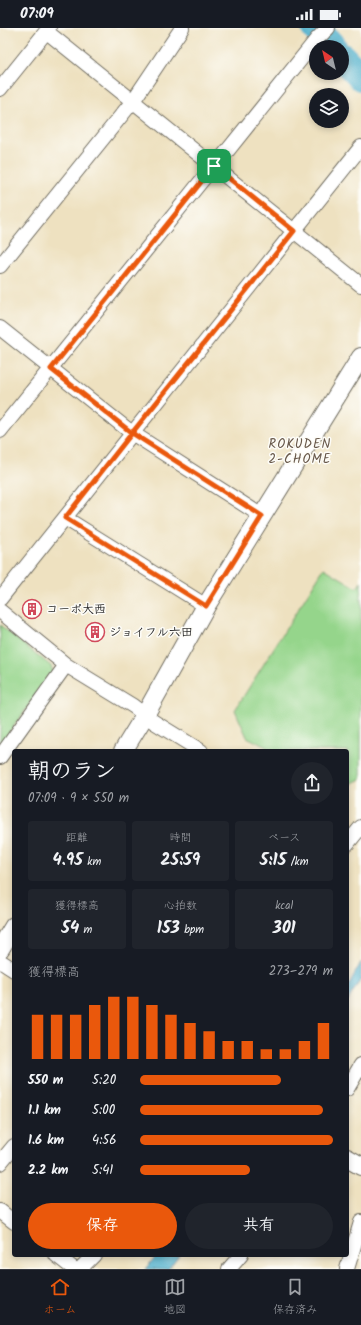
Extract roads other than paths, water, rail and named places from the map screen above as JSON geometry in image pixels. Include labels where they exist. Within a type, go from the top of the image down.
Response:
[{"type":"street","points":[[0,266],[132,101],[182,28]]},
{"type":"street","points":[[0,89],[48,30],[132,101],[361,285]]},
{"type":"street","points":[[0,431],[214,166],[324,33]]},
{"type":"street","points":[[0,599],[361,147]]},
{"type":"street","points":[[0,328],[132,433],[262,516]]},
{"type":"street","points":[[124,749],[206,606],[361,357]]},
{"type":"street","points":[[65,518],[206,606]]},
{"type":"street","points":[[0,612],[66,665],[133,706],[154,722],[198,749]]},
{"type":"street","points":[[0,757],[66,665]]},
{"type":"street","points":[[349,840],[361,827]]},
{"type":"street","points":[[0,949],[12,929]]},
{"type":"street","points":[[0,961],[12,969]]},
{"type":"street","points":[[349,1086],[361,1065]]},
{"type":"street","points":[[0,1164],[12,1149]]},
{"type":"street","points":[[349,1159],[361,1166]]},
{"type":"street","points":[[0,1211],[12,1220]]},
{"type":"street","points":[[347,1269],[361,1222]]},
{"type":"street","points":[[59,1257],[74,1269]]},
{"type":"street","points":[[80,1269],[92,1257]]},
{"type":"street","points":[[229,1269],[239,1257]]},
{"type":"water","points":[[361,962],[361,979],[349,999],[349,984]]},
{"type":"water","points":[[155,1257],[177,1257],[168,1269],[145,1269]]},
{"type":"waterway","points":[[315,28],[326,40]]},
{"type":"waterway","points":[[349,64],[361,77]]},
{"type":"place","name":"コーポ大西","points":[[32,609]]},
{"type":"place","name":"ジョイフル六田","points":[[95,632]]},
{"type":"district","name":"ROKUDEN 2-CHOME","points":[[300,452]]}]
